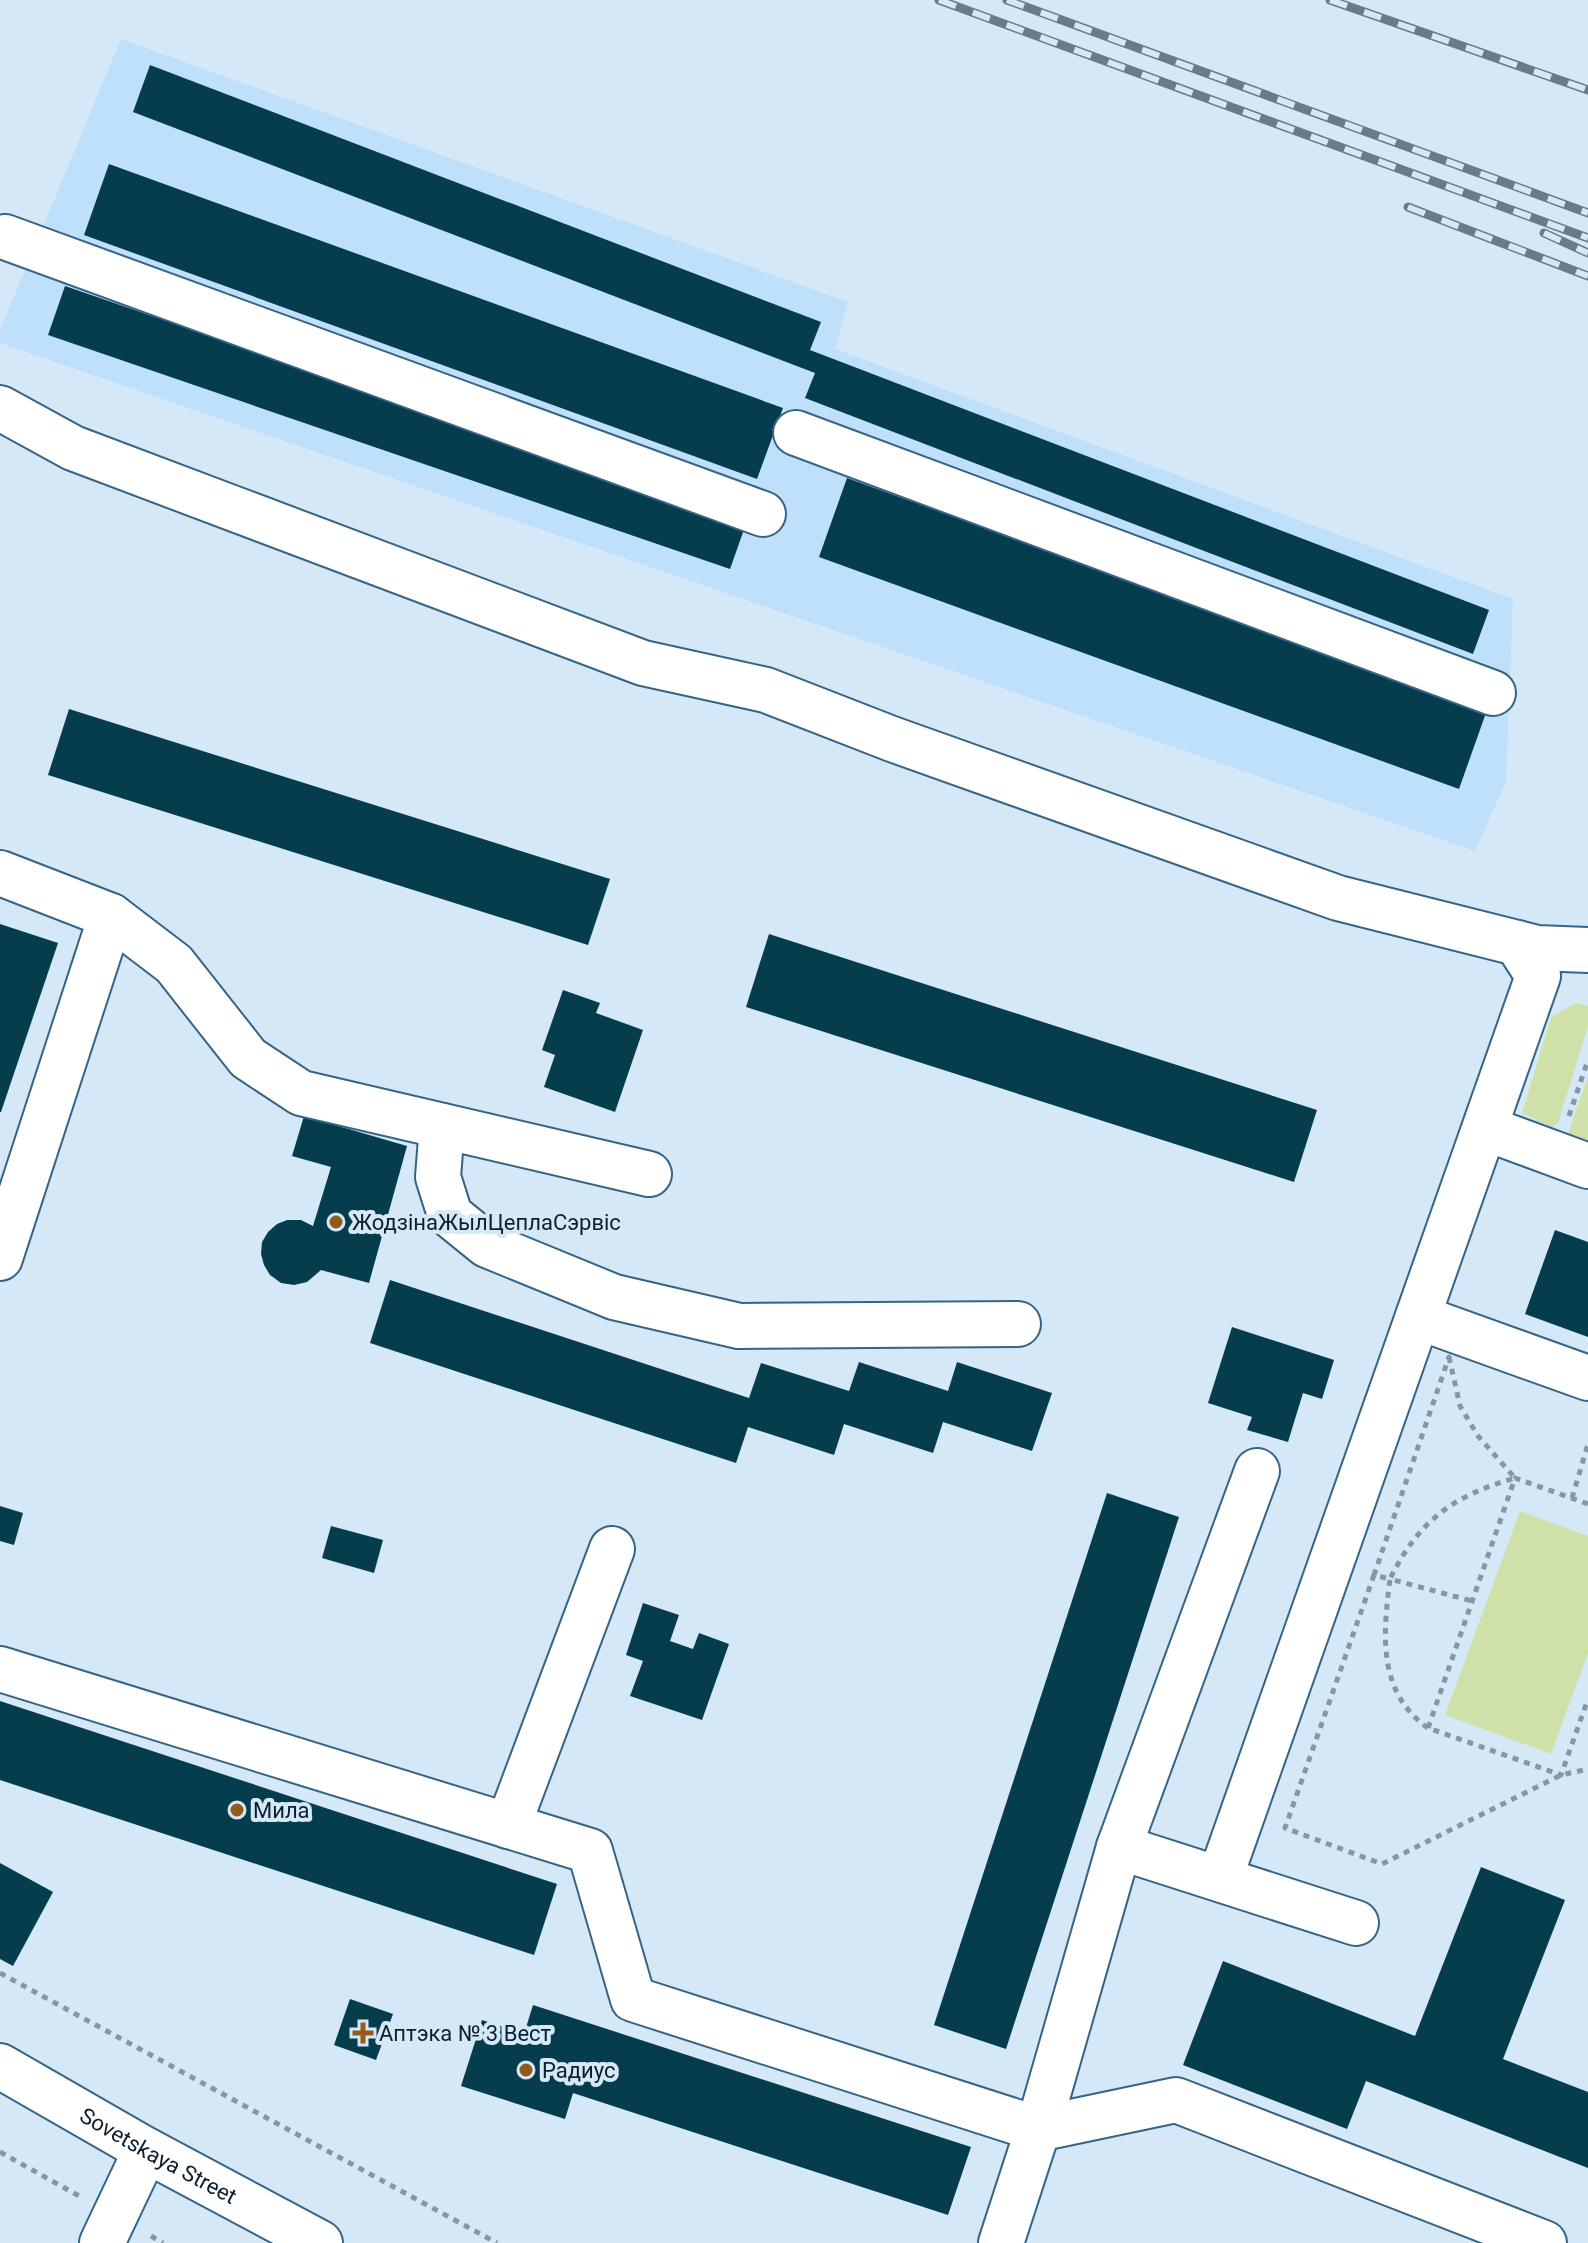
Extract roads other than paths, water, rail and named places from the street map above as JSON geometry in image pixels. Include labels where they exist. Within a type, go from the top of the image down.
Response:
[{"type":"street","points":[[5,237],[763,514]]},
{"type":"street","points":[[0,408],[73,448],[643,663],[766,690],[907,745],[1338,898],[1537,948],[1588,950]]},
{"type":"street","points":[[796,433],[1493,693]]},
{"type":"street","points":[[0,873],[111,916],[174,964],[248,1058],[301,1093],[649,1174]]},
{"type":"street","points":[[0,1258],[111,916]]},
{"type":"street","points":[[1220,1878],[1538,976],[1517,943]]},
{"type":"street","points":[[442,1126],[438,1177],[450,1215],[487,1245],[614,1297],[739,1326],[1018,1324]]},
{"type":"street","points":[[1485,1128],[1588,1166]]},
{"type":"street","points":[[1418,1317],[1588,1378]]},
{"type":"street","points":[[1001,2243],[1038,2129],[1119,1847],[1257,1471]]},
{"type":"street","points":[[508,1826],[612,1549]]},
{"type":"street","points":[[0,1669],[590,1851],[633,1999],[1038,2129],[1176,2100],[1544,2243]]},
{"type":"street","points":[[1119,1847],[1356,1923]]},
{"type":"street","name":"Sovetskaya Street","points":[[0,2066],[146,2150],[320,2243]]},
{"type":"street","points":[[102,2243],[146,2150]]},
{"type":"railway","points":[[939,0],[1588,238]]},
{"type":"railway","points":[[1007,0],[1588,213]]},
{"type":"railway","points":[[1330,0],[1588,90]]},
{"type":"railway","points":[[1408,207],[1588,276]]},
{"type":"railway","points":[[1544,233],[1588,253]]},
{"type":"place","name":"ЖодзінаЖылЦеплаСэрвіс","points":[[336,1222]]},
{"type":"place","name":"Мила","points":[[237,1810]]},
{"type":"place","name":"Аптэка № 3 Вест","points":[[363,2033]]},
{"type":"place","name":"Радиус","points":[[526,2070]]}]
